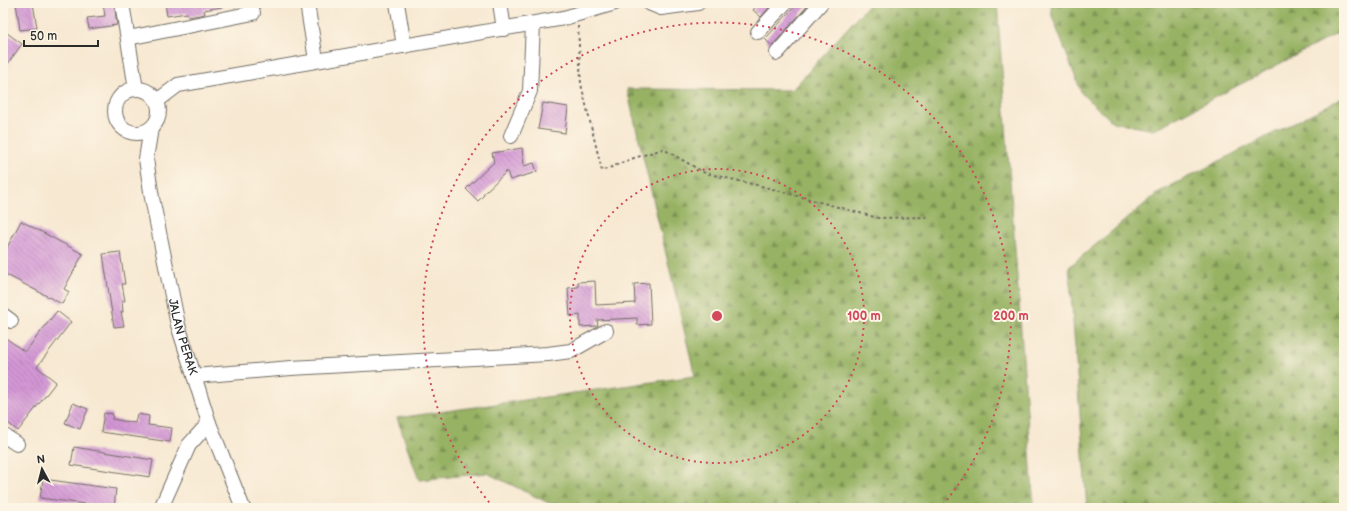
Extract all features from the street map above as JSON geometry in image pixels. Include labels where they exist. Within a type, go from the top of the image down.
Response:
[{"type":"street","points":[[122,3],[136,89]]},
{"type":"street","points":[[128,38],[252,13],[250,3]]},
{"type":"street","points":[[307,3],[316,60]]},
{"type":"street","points":[[500,3],[504,29]]},
{"type":"street","points":[[157,100],[178,85],[316,60],[533,24],[564,18],[615,3]]},
{"type":"street","points":[[649,3],[660,8],[698,3]]},
{"type":"street","points":[[758,32],[785,3]]},
{"type":"street","points":[[777,53],[821,3]]},
{"type":"street","points":[[400,5],[404,46]]},
{"type":"street","points":[[511,136],[530,91],[533,24]]},
{"type":"street","points":[[136,89],[148,92],[157,100],[159,108],[159,116],[156,123],[144,132],[137,133],[129,132],[123,128],[118,122],[115,108],[122,95],[128,91],[136,89]]},
{"type":"street","name":"JALAN PERAK","points":[[151,128],[146,159],[152,198],[178,325],[209,424],[243,508]]},
{"type":"street","name":"JALAN PERAK","points":[[129,132],[146,159]]},
{"type":"street","points":[[194,376],[299,368],[548,354],[571,351],[606,331]]},
{"type":"street","points":[[160,508],[189,444],[209,424]]},
{"type":"street","points":[[3,435],[17,444]]},
{"type":"path","points":[[578,14],[581,84],[602,171],[631,159],[663,149],[705,173],[765,187],[878,218],[928,217]]},
{"type":"green space","points":[[870,3],[997,3],[1034,508],[559,508],[487,473],[419,480],[397,418],[695,376],[627,89],[792,90]]},
{"type":"green space","points":[[1051,3],[1344,3],[1344,30],[1153,130],[1113,122],[1082,94],[1052,16]]},
{"type":"green space","points":[[1344,97],[1344,508],[1087,508],[1069,267],[1159,192]]},
{"type":"building","points":[[16,3],[33,3],[37,28],[20,30]]},
{"type":"building","points":[[103,3],[114,3],[117,25],[89,29],[87,18],[105,16]]},
{"type":"building","points":[[165,3],[221,3],[222,7],[204,10],[205,14],[188,17],[187,13],[167,16]]},
{"type":"building","points":[[759,3],[773,3],[761,17],[753,10]]},
{"type":"building","points":[[798,3],[810,3],[772,46],[765,39]]},
{"type":"building","points":[[7,33],[22,44],[3,70],[3,39]]},
{"type":"building","points":[[543,103],[568,107],[565,133],[538,129]]},
{"type":"building","points":[[522,148],[524,166],[534,163],[537,172],[510,180],[507,171],[483,194],[484,195],[478,201],[466,189],[494,162],[492,153]]},
{"type":"building","points":[[21,221],[83,254],[64,289],[69,292],[62,304],[3,273],[3,255]]},
{"type":"building","points":[[120,252],[125,284],[122,284],[125,301],[122,301],[123,312],[121,312],[124,326],[114,327],[103,254]]},
{"type":"building","points":[[595,281],[596,305],[635,303],[634,284],[649,283],[651,324],[637,325],[637,318],[597,320],[598,326],[580,327],[580,315],[570,316],[568,288],[578,287],[578,282]]},
{"type":"building","points":[[57,311],[71,322],[37,367],[56,382],[18,431],[3,419],[3,336],[25,352]]},
{"type":"building","points":[[73,403],[88,409],[80,429],[65,423]]},
{"type":"building","points":[[104,413],[113,414],[112,419],[135,423],[137,414],[149,416],[148,425],[172,428],[170,442],[101,432]]},
{"type":"building","points":[[74,447],[153,460],[150,477],[71,465]]},
{"type":"building","points":[[43,479],[116,489],[114,508],[40,498]]}]
